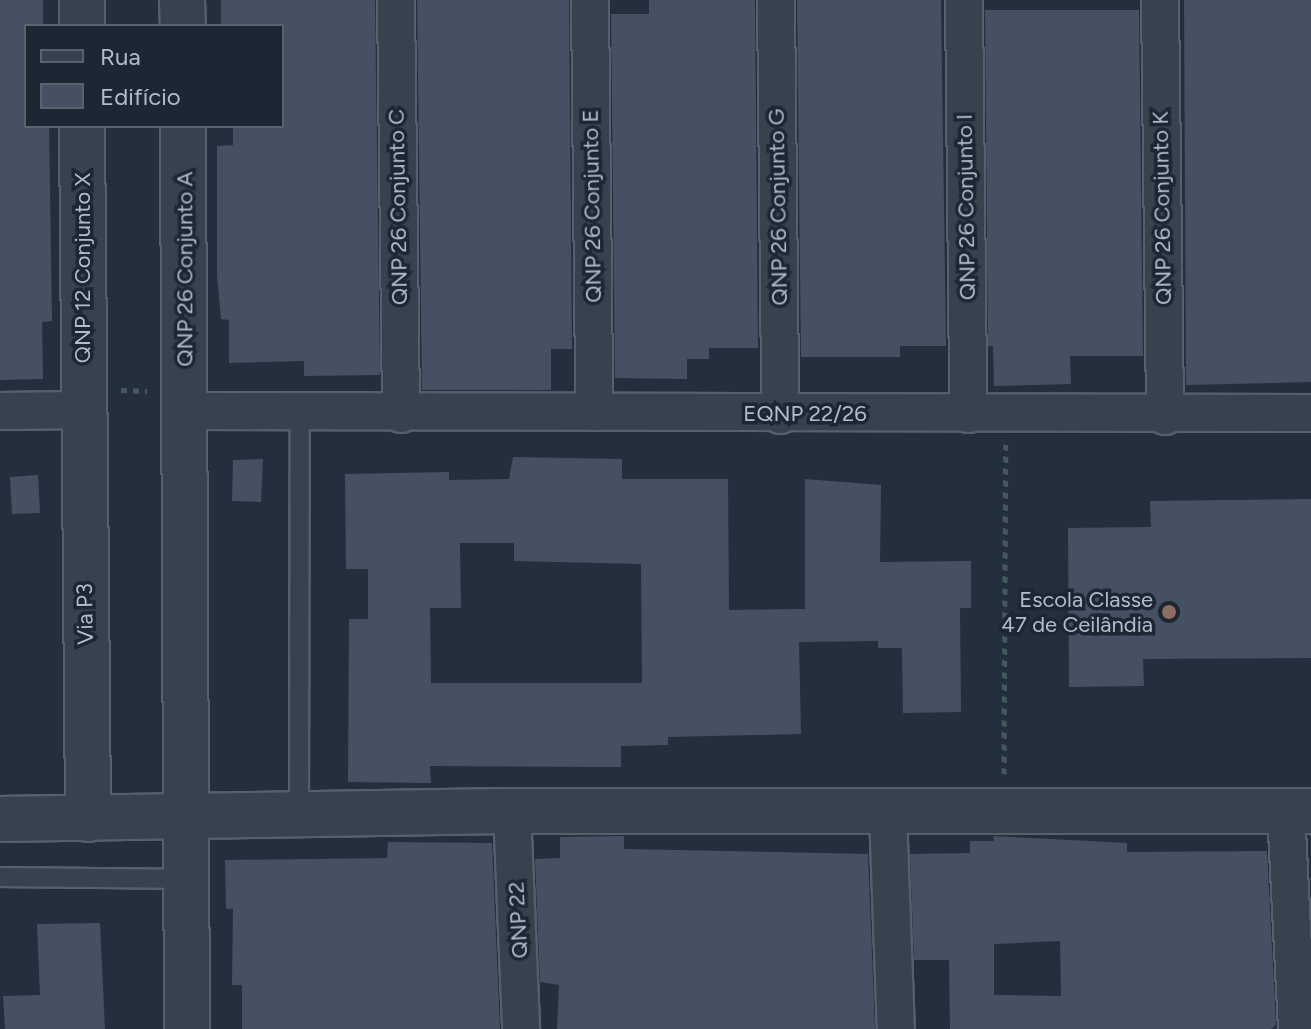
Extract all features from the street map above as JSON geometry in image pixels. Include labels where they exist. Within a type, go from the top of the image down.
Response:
[{"type":"street","points":[[82,0],[82,24]]},
{"type":"street","points":[[182,0],[183,24]]},
{"type":"street","name":"QNP 26 Conjunto C","points":[[396,0],[401,414]]},
{"type":"street","name":"QNP 26 Conjunto E","points":[[590,0],[594,412]]},
{"type":"street","name":"QNP 26 Conjunto G","points":[[776,0],[780,415]]},
{"type":"street","name":"QNP 26 Conjunto I","points":[[964,0],[968,414]]},
{"type":"street","name":"QNP 26 Conjunto K","points":[[1160,0],[1165,416]]},
{"type":"street","name":"QNP 12 Conjunto X","points":[[82,128],[84,400]]},
{"type":"street","name":"QNP 26 Conjunto A","points":[[183,128],[185,401]]},
{"type":"street","points":[[0,411],[84,400]]},
{"type":"street","name":"Via P3","points":[[84,400],[88,819]]},
{"type":"street","points":[[185,401],[187,1029]]},
{"type":"street","name":"EQNP 22/26","points":[[185,401],[300,413],[1165,416],[1311,413]]},
{"type":"street","points":[[0,819],[512,811],[888,814],[1298,811],[1297,1029]]},
{"type":"street","name":"QNP 22","points":[[512,811],[521,1029]]},
{"type":"street","points":[[888,814],[896,1029]]},
{"type":"lane","points":[[299,816],[300,413]]},
{"type":"lane","points":[[0,877],[186,879]]},
{"type":"path","points":[[84,400],[185,401]]},
{"type":"path","points":[[1003,811],[1006,414]]},
{"type":"building","points":[[0,0],[43,0],[43,24],[24,24],[24,128],[49,128],[52,321],[42,322],[43,379],[0,380]]},
{"type":"building","points":[[221,0],[375,0],[380,375],[304,376],[304,361],[229,363],[229,320],[221,319],[217,276],[217,146],[233,145],[233,128],[284,128],[284,24],[221,24]]},
{"type":"building","points":[[417,0],[569,0],[572,349],[551,349],[551,390],[422,390]]},
{"type":"building","points":[[649,0],[755,0],[758,348],[709,348],[709,359],[687,359],[687,379],[615,378],[611,14],[649,14]]},
{"type":"building","points":[[797,0],[941,0],[946,346],[900,346],[900,357],[801,357]]},
{"type":"building","points":[[1184,0],[1311,0],[1311,382],[1186,385]]},
{"type":"building","points":[[985,10],[1139,10],[1143,356],[1070,356],[1071,384],[994,386],[993,346],[988,346]]},
{"type":"building","points":[[513,457],[622,459],[622,479],[728,479],[729,610],[805,609],[805,479],[881,485],[880,562],[971,561],[971,608],[960,608],[961,712],[903,713],[902,648],[878,648],[878,641],[799,642],[801,734],[668,737],[668,745],[621,746],[621,767],[430,766],[431,783],[348,782],[349,619],[368,619],[368,569],[346,569],[345,474],[449,472],[449,480],[509,479]],"holes":[[[460,543],[514,543],[514,561],[641,564],[642,683],[431,683],[430,608],[461,608]]]},
{"type":"building","points":[[263,459],[261,502],[232,501],[233,460]]},
{"type":"building","points":[[38,475],[40,513],[12,514],[10,477]]},
{"type":"building","points":[[1311,499],[1311,658],[1143,659],[1144,686],[1069,687],[1068,528],[1151,527],[1150,501]]},
{"type":"building","points":[[624,836],[624,849],[868,854],[875,1029],[557,1029],[559,985],[540,982],[535,859],[560,858],[560,837]]},
{"type":"building","points":[[993,836],[1127,843],[1127,852],[1267,851],[1276,1025],[1271,1029],[950,1029],[949,960],[914,960],[910,854],[970,853],[970,841],[994,841]],"holes":[[[1060,941],[1061,996],[994,995],[994,944]]]},
{"type":"building","points":[[388,842],[492,843],[500,1029],[242,1029],[242,985],[232,985],[233,909],[226,909],[225,860],[387,858]]},
{"type":"building","points":[[100,923],[105,1029],[5,1029],[3,996],[40,995],[37,924]]},
{"type":"place","name":"Escola Classe 47 de Ceilândia","points":[[1169,612]]}]
